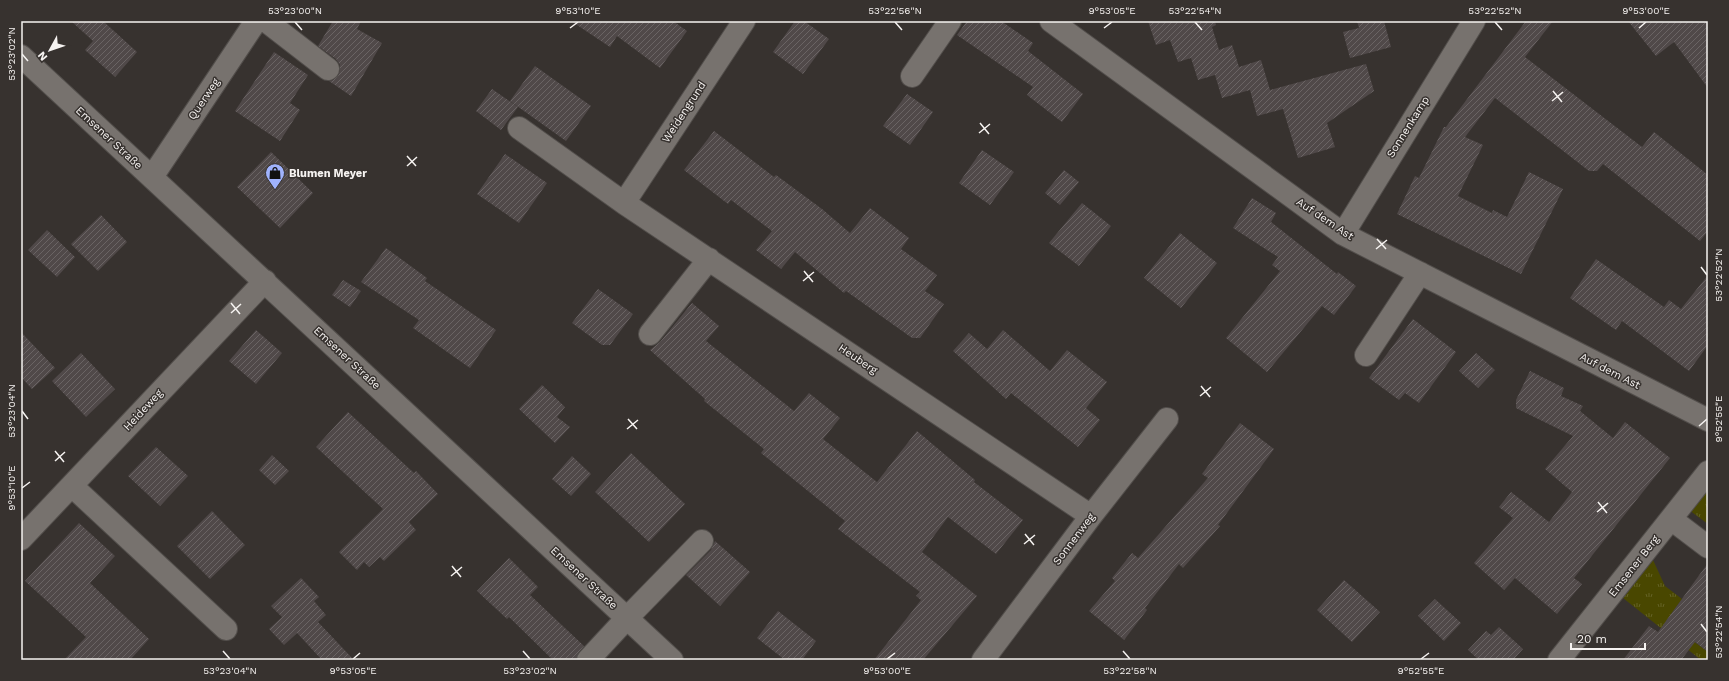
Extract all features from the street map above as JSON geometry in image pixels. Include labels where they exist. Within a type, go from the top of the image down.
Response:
[{"type":"street","name":"Querweg","points":[[152,177],[256,21]]},
{"type":"street","points":[[266,21],[328,69]]},
{"type":"street","name":"Weidengrund","points":[[624,203],[744,21]]},
{"type":"street","points":[[912,76],[950,21]]},
{"type":"street","name":"Auf dem Ast","points":[[1051,21],[1343,234],[1708,420]]},
{"type":"street","name":"Sonnenkamp","points":[[1343,234],[1474,21]]},
{"type":"street","name":"Emsener Straße","points":[[21,56],[672,660]]},
{"type":"street","name":"Heuberg","points":[[519,128],[624,203],[1090,516]]},
{"type":"street","points":[[650,334],[709,259]]},
{"type":"street","points":[[1366,355],[1420,273]]},
{"type":"street","name":"Heideweg","points":[[21,539],[265,281]]},
{"type":"street","name":"Sonnenweg","points":[[983,660],[1090,516],[1167,419]]},
{"type":"street","name":"Emsener Berg","points":[[1559,660],[1708,472]]},
{"type":"street","points":[[72,486],[226,629]]},
{"type":"street","points":[[1671,519],[1708,547]]},
{"type":"street","points":[[588,660],[626,618],[702,541]]},
{"type":"green space","points":[[1708,485],[1708,524],[1689,510]]},
{"type":"green space","points":[[1653,560],[1665,586],[1682,599],[1666,621],[1708,652],[1708,660],[1701,660],[1623,598]]},
{"type":"building","points":[[71,21],[103,21],[137,52],[115,77],[85,50],[93,41]]},
{"type":"building","points":[[333,21],[361,21],[357,29],[382,43],[351,96],[329,81],[338,76],[340,65],[336,59],[318,46]]},
{"type":"building","points":[[571,21],[673,21],[687,31],[660,68],[617,36],[610,47]]},
{"type":"building","points":[[795,21],[804,21],[829,39],[803,74],[773,52]]},
{"type":"building","points":[[967,21],[1001,21],[1033,43],[1028,51],[1083,94],[1062,122],[1027,95],[1033,87],[957,35]]},
{"type":"building","points":[[1148,21],[1215,21],[1216,25],[1212,27],[1219,50],[1232,45],[1239,67],[1261,60],[1270,90],[1366,64],[1374,91],[1327,123],[1335,147],[1298,158],[1283,109],[1257,116],[1250,90],[1222,98],[1215,75],[1198,80],[1191,58],[1178,62],[1170,40],[1156,45]]},
{"type":"building","points":[[1357,21],[1384,21],[1391,47],[1350,58],[1343,32],[1359,28]]},
{"type":"building","points":[[1526,21],[1553,21],[1525,57],[1642,147],[1654,132],[1708,175],[1708,231],[1700,241],[1603,164],[1597,171],[1589,171],[1495,98],[1465,137],[1483,145],[1458,196],[1492,213],[1493,210],[1507,217],[1529,172],[1563,189],[1521,274],[1397,214],[1415,176],[1419,178],[1444,127],[1446,127]]},
{"type":"building","points":[[1628,21],[1708,21],[1708,88],[1674,42],[1656,56]]},
{"type":"building","points":[[274,52],[308,75],[290,103],[300,110],[280,141],[235,111]]},
{"type":"building","points":[[535,66],[591,106],[566,141],[510,101]]},
{"type":"building","points":[[492,89],[518,107],[501,130],[476,111]]},
{"type":"building","points":[[907,94],[933,112],[910,145],[883,126]]},
{"type":"building","points":[[714,131],[774,177],[776,175],[822,209],[850,233],[870,208],[909,238],[901,249],[937,275],[925,291],[944,304],[920,338],[912,338],[846,291],[844,293],[795,252],[781,269],[756,250],[772,231],[731,200],[728,204],[684,170]]},
{"type":"building","points":[[982,150],[1014,172],[990,205],[959,183]]},
{"type":"building","name":"Blumen Meyer","points":[[271,152],[313,193],[280,228],[237,187]]},
{"type":"building","points":[[505,154],[547,183],[519,223],[477,194]]},
{"type":"building","points":[[1064,170],[1079,182],[1060,205],[1045,193]]},
{"type":"building","points":[[1252,198],[1276,213],[1271,222],[1337,274],[1338,272],[1356,286],[1334,315],[1322,306],[1267,372],[1226,338],[1280,271],[1272,265],[1278,257],[1233,228]]},
{"type":"building","points":[[1082,203],[1111,226],[1079,266],[1049,243]]},
{"type":"building","points":[[101,215],[127,242],[98,271],[71,244]]},
{"type":"building","points":[[47,230],[75,257],[57,277],[28,250]]},
{"type":"building","points":[[1180,233],[1217,263],[1181,308],[1144,278]]},
{"type":"building","points":[[386,248],[427,278],[425,281],[496,330],[470,368],[413,328],[419,320],[361,282]]},
{"type":"building","points":[[1596,259],[1664,307],[1669,300],[1681,309],[1708,275],[1708,345],[1689,371],[1622,321],[1616,330],[1570,298]]},
{"type":"building","points":[[343,280],[361,291],[350,307],[332,295]]},
{"type":"building","points":[[598,289],[633,314],[610,345],[602,345],[572,323]]},
{"type":"building","points":[[692,303],[719,326],[706,341],[794,411],[809,393],[840,418],[823,439],[877,482],[917,431],[975,480],[974,482],[1023,520],[996,554],[948,517],[922,552],[977,596],[923,660],[874,660],[921,600],[916,596],[920,592],[838,529],[845,521],[761,453],[764,449],[704,401],[705,399],[650,350],[660,342]]},
{"type":"building","points":[[1413,319],[1456,352],[1419,403],[1405,393],[1399,400],[1369,378]]},
{"type":"building","points":[[256,330],[282,353],[256,384],[229,361]]},
{"type":"building","points":[[1003,330],[1050,371],[1067,350],[1107,382],[1086,408],[1100,420],[1078,447],[1011,393],[1006,399],[953,351],[969,333],[987,349]]},
{"type":"building","points":[[21,332],[55,368],[32,389],[21,377]]},
{"type":"building","points":[[81,353],[115,389],[86,417],[52,381]]},
{"type":"building","points":[[1476,353],[1495,370],[1478,388],[1459,371]]},
{"type":"building","points":[[1530,371],[1564,388],[1561,396],[1583,406],[1580,411],[1613,438],[1625,422],[1670,458],[1574,578],[1582,584],[1557,614],[1515,578],[1504,590],[1474,563],[1513,518],[1499,507],[1511,492],[1549,522],[1572,492],[1545,469],[1573,436],[1516,408],[1516,400]]},
{"type":"building","points":[[542,385],[565,407],[557,417],[570,427],[555,443],[519,409]]},
{"type":"building","points":[[348,412],[414,473],[416,471],[438,494],[409,522],[416,530],[384,561],[380,557],[369,567],[364,562],[357,570],[339,552],[383,509],[316,447]]},
{"type":"building","points":[[1240,423],[1274,449],[1218,525],[1220,526],[1183,568],[1179,564],[1145,608],[1147,610],[1124,640],[1089,611],[1115,581],[1112,578],[1132,553],[1138,558],[1208,478],[1202,474]]},
{"type":"building","points":[[156,447],[188,476],[160,506],[128,476]]},
{"type":"building","points":[[631,453],[685,504],[649,542],[595,492]]},
{"type":"building","points":[[272,455],[289,471],[275,485],[259,470]]},
{"type":"building","points":[[572,456],[591,474],[571,496],[552,479]]},
{"type":"building","points":[[212,511],[245,545],[210,579],[177,546]]},
{"type":"building","points":[[79,523],[115,556],[90,583],[149,639],[130,660],[64,660],[86,637],[25,581]]},
{"type":"building","points":[[715,541],[750,572],[720,606],[686,575],[711,550]]},
{"type":"building","points":[[509,558],[538,587],[530,595],[584,646],[579,652],[576,660],[553,660],[509,617],[507,619],[477,591]]},
{"type":"building","points":[[1708,563],[1708,652],[1695,642],[1681,660],[1623,660],[1649,626],[1658,632]]},
{"type":"building","points":[[301,578],[319,597],[314,601],[326,615],[318,622],[354,660],[322,660],[297,633],[284,645],[269,629],[282,617],[271,606]]},
{"type":"building","points":[[1344,580],[1380,612],[1352,642],[1317,610]]},
{"type":"building","points":[[1435,599],[1461,623],[1444,641],[1418,616]]},
{"type":"building","points":[[778,611],[816,641],[802,660],[785,660],[757,638]]},
{"type":"building","points":[[1499,627],[1523,649],[1513,660],[1479,660],[1468,650],[1486,631],[1491,635]]},
{"type":"place","name":"Blumen Meyer","points":[[275,190]]}]
